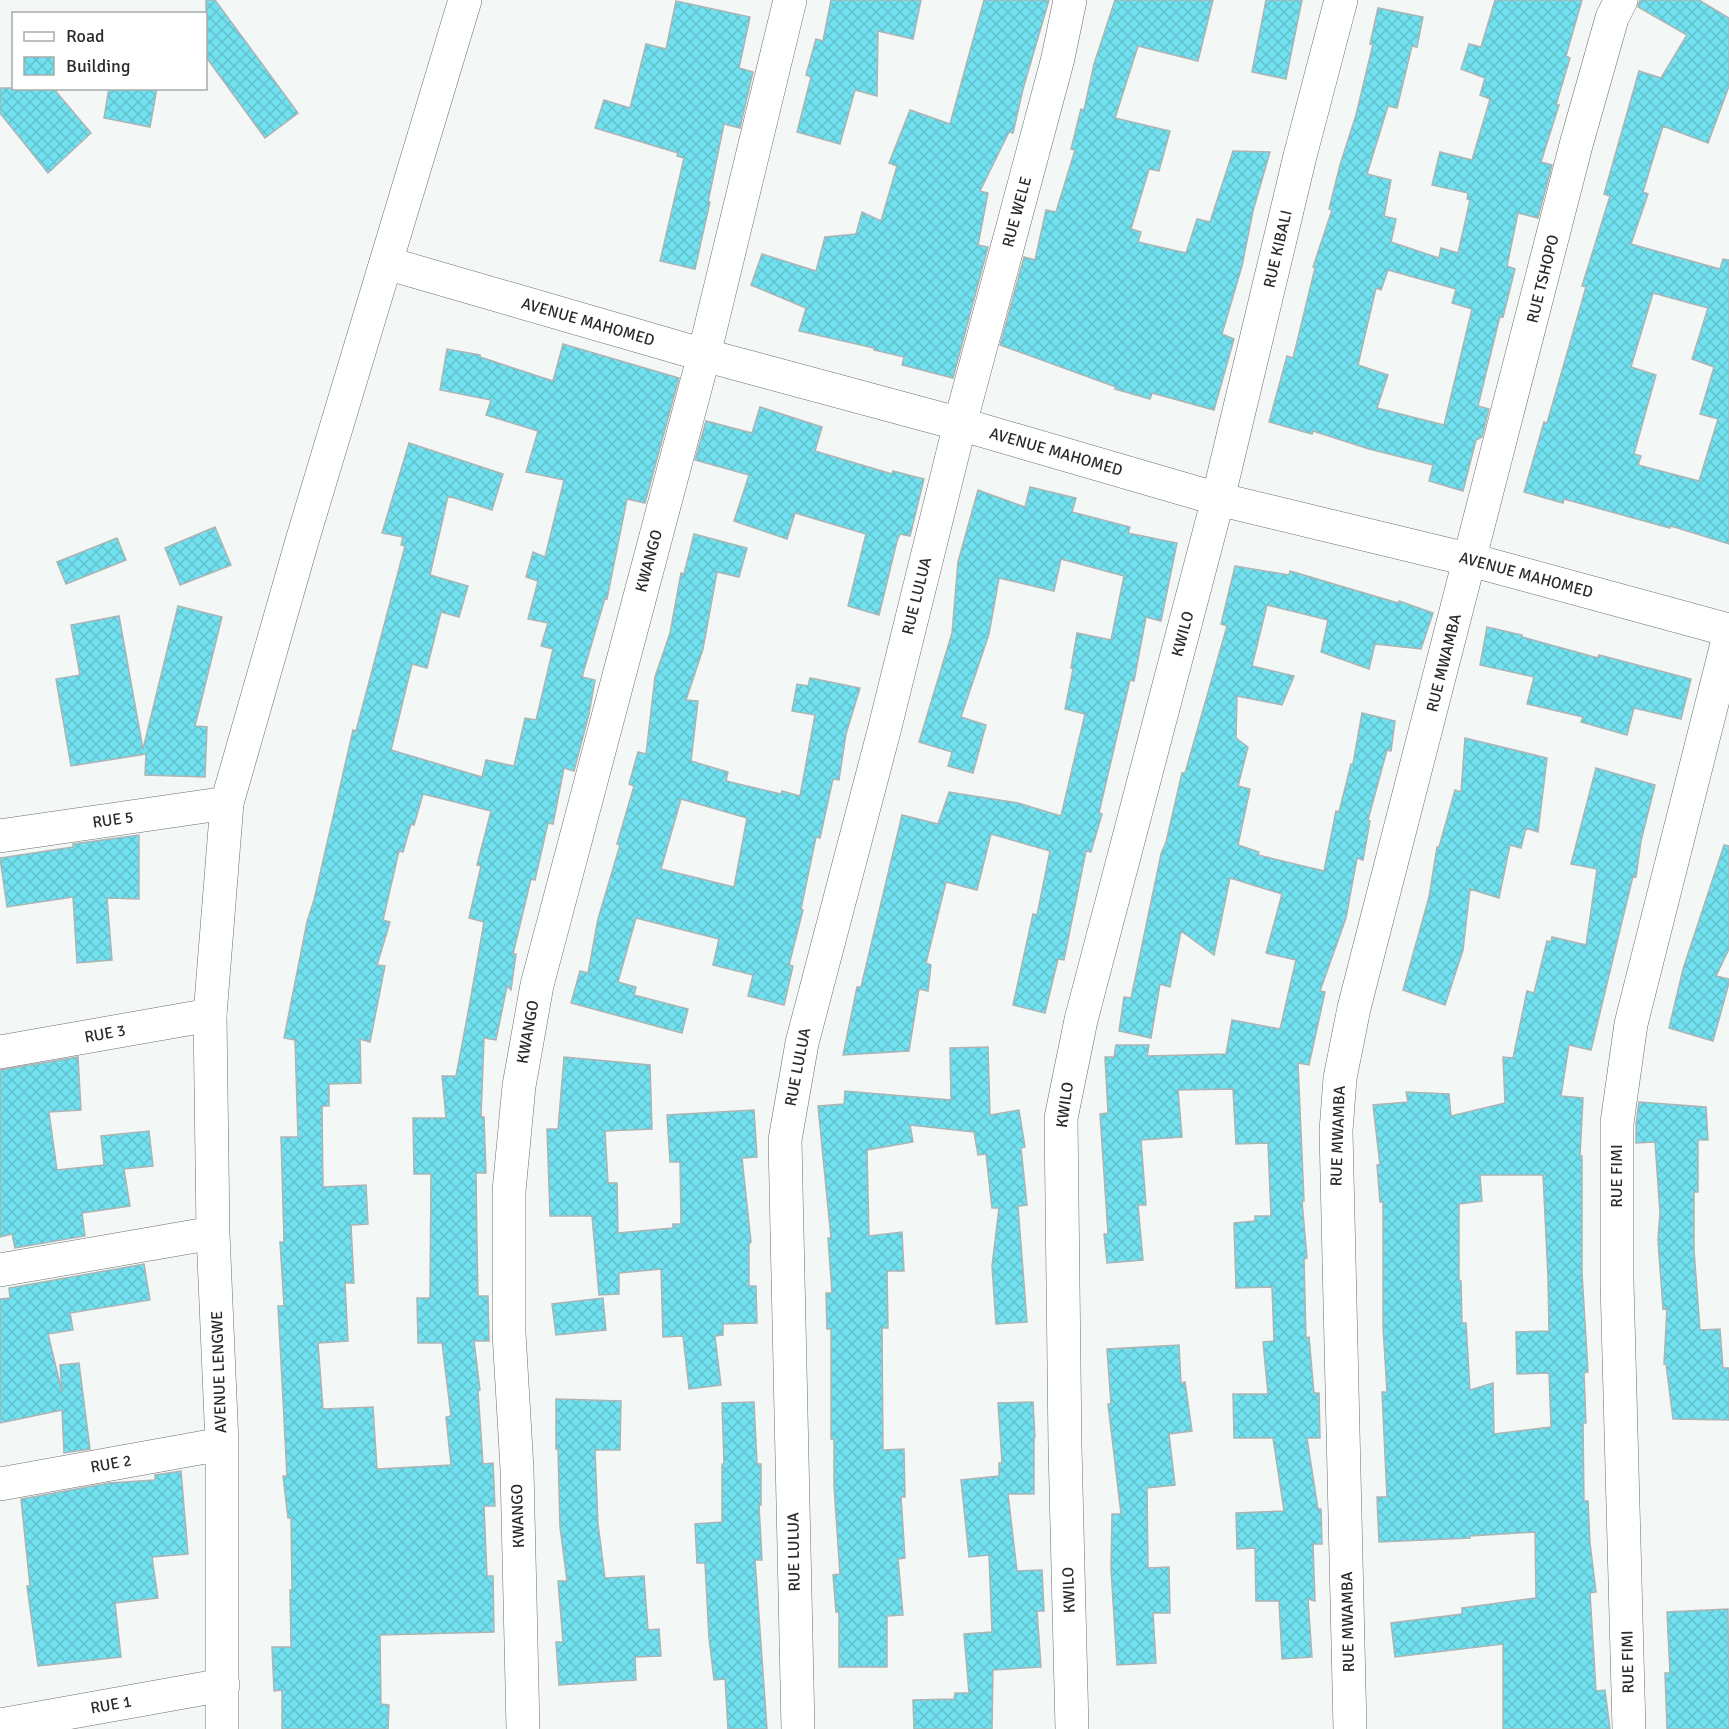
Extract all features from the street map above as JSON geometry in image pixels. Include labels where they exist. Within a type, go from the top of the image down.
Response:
[{"type":"street","name":"AVENUE LENGWE","points":[[222,1729],[222,1444],[213,1233],[210,1016],[227,803],[302,541],[465,0]]},
{"type":"street","name":"KWANGO","points":[[524,1729],[517,1469],[509,1333],[509,1191],[519,1086],[537,985],[704,355],[790,0]]},
{"type":"street","name":"RUE WELE","points":[[960,424],[1058,58],[1071,0]]},
{"type":"street","name":"RUE KIBALI","points":[[1218,499],[1300,156],[1341,0]]},
{"type":"street","name":"RUE TSHOPO","points":[[1471,560],[1576,145],[1612,18],[1621,0]]},
{"type":"street","name":"AVENUE MAHOMED","points":[[386,263],[1218,499],[1471,560],[1729,630]]},
{"type":"street","name":"RUE LULUA","points":[[798,1729],[785,1140],[802,1043],[884,731],[960,424]]},
{"type":"street","name":"KWILO","points":[[1072,1729],[1065,1447],[1061,1118],[1081,1020],[1218,499]]},
{"type":"street","name":"RUE MWAMBA","points":[[1350,1729],[1344,1423],[1337,1228],[1336,1131],[1340,1078],[1354,1008],[1471,560]]},
{"type":"street","name":"RUE FIMI","points":[[1629,1729],[1617,1282],[1617,1123],[1631,1024],[1729,636]]},
{"type":"street","name":"RUE 5","points":[[0,836],[227,803]]},
{"type":"street","name":"RUE 3","points":[[0,1052],[210,1016]]},
{"type":"street","points":[[0,1270],[213,1233]]},
{"type":"street","name":"RUE 2","points":[[0,1484],[222,1444]]},
{"type":"street","name":"RUE 1","points":[[0,1725],[223,1685]]},
{"type":"building","points":[[206,0],[215,0],[298,113],[265,138],[207,58]]},
{"type":"building","points":[[831,0],[921,0],[913,39],[878,31],[877,96],[855,90],[840,144],[797,132],[811,77],[806,75],[816,39],[823,41]]},
{"type":"building","points":[[984,0],[1049,0],[1023,89],[1013,133],[1009,132],[980,191],[988,193],[978,245],[988,247],[953,378],[902,365],[904,357],[799,331],[806,308],[751,285],[762,254],[816,271],[825,237],[856,234],[862,212],[881,221],[897,166],[889,163],[910,110],[950,124]]},
{"type":"building","points":[[1115,0],[1213,0],[1198,61],[1138,46],[1115,118],[1170,131],[1159,171],[1149,169],[1131,229],[1141,232],[1138,242],[1186,253],[1197,219],[1210,222],[1233,151],[1270,152],[1253,211],[1242,266],[1222,334],[1234,339],[1214,410],[1152,393],[1150,399],[1115,389],[1116,387],[1000,345],[1024,257],[1035,260],[1046,210],[1056,212],[1075,150],[1071,149],[1081,109],[1084,110],[1094,64]]},
{"type":"building","points":[[1266,0],[1302,0],[1286,79],[1252,72]]},
{"type":"building","points":[[1495,0],[1582,0],[1566,56],[1570,58],[1556,105],[1559,105],[1541,162],[1552,165],[1538,218],[1518,213],[1507,266],[1515,269],[1503,317],[1500,316],[1478,406],[1489,409],[1482,437],[1476,440],[1463,491],[1429,481],[1433,465],[1369,449],[1313,431],[1312,434],[1269,422],[1287,356],[1293,358],[1315,268],[1313,267],[1332,210],[1329,209],[1356,115],[1373,44],[1370,44],[1378,8],[1423,17],[1417,47],[1412,46],[1397,108],[1388,106],[1367,174],[1391,180],[1384,216],[1396,219],[1391,242],[1439,258],[1441,248],[1458,253],[1470,200],[1467,199],[1468,193],[1432,185],[1440,152],[1472,160],[1490,99],[1480,95],[1485,78],[1461,69],[1469,44],[1481,47]],"holes":[[[1388,270],[1456,289],[1452,303],[1472,309],[1444,425],[1377,408],[1388,375],[1358,365],[1376,288],[1381,290]]]},
{"type":"building","points":[[1640,0],[1699,0],[1729,18],[1729,86],[1708,143],[1663,126],[1643,192],[1648,194],[1631,244],[1720,269],[1723,259],[1729,260],[1729,544],[1671,526],[1670,528],[1564,499],[1563,503],[1524,492],[1544,422],[1547,423],[1586,287],[1582,286],[1610,196],[1604,194],[1639,71],[1661,78],[1687,35],[1638,7]],"holes":[[[1653,293],[1708,308],[1692,359],[1714,367],[1700,414],[1718,419],[1699,481],[1638,465],[1641,456],[1634,454],[1656,375],[1631,367]]]},
{"type":"building","points":[[676,1],[750,17],[739,68],[753,72],[740,128],[724,124],[695,269],[660,261],[684,158],[677,156],[678,153],[595,128],[604,100],[630,108],[646,44],[666,49]]},
{"type":"building","points":[[0,88],[55,90],[91,133],[48,173],[0,113]]},
{"type":"building","points":[[109,90],[157,90],[150,127],[104,118]]},
{"type":"building","points":[[563,344],[679,378],[645,503],[627,499],[607,599],[605,598],[582,677],[595,680],[574,771],[564,768],[553,824],[548,823],[535,880],[531,879],[513,954],[516,954],[511,990],[507,986],[496,1040],[484,1038],[481,1117],[484,1117],[486,1173],[476,1173],[477,1245],[478,1296],[488,1296],[489,1341],[474,1341],[480,1390],[478,1391],[483,1464],[493,1463],[495,1506],[484,1506],[487,1576],[493,1576],[494,1632],[380,1635],[381,1704],[389,1705],[388,1729],[282,1729],[282,1690],[274,1691],[272,1647],[291,1647],[290,1590],[292,1590],[291,1518],[288,1518],[283,1476],[287,1476],[278,1306],[284,1306],[280,1242],[284,1242],[281,1137],[298,1137],[295,1040],[284,1038],[307,922],[353,730],[356,731],[405,546],[401,545],[403,537],[382,533],[409,443],[503,474],[492,510],[448,496],[430,575],[468,586],[459,617],[441,612],[427,668],[412,664],[391,750],[482,777],[486,760],[514,766],[525,718],[536,720],[553,649],[541,646],[548,623],[528,619],[538,581],[526,577],[533,552],[545,557],[564,480],[526,472],[538,431],[486,415],[491,400],[440,390],[447,349],[480,355],[480,357],[553,381]],"holes":[[[423,794],[491,811],[477,865],[481,866],[469,918],[484,922],[470,1002],[456,1076],[442,1076],[446,1118],[413,1118],[414,1174],[431,1174],[430,1298],[417,1298],[418,1343],[442,1343],[451,1416],[446,1417],[451,1465],[377,1469],[373,1407],[323,1409],[318,1343],[348,1341],[345,1283],[354,1283],[351,1225],[368,1224],[366,1185],[323,1187],[322,1106],[329,1106],[329,1084],[361,1083],[360,1039],[370,1042],[385,966],[377,965],[390,922],[383,920],[399,851],[403,852]]]},
{"type":"building","points":[[760,407],[822,427],[815,451],[892,474],[893,471],[924,479],[910,536],[900,534],[897,541],[879,615],[848,606],[866,534],[795,513],[787,539],[734,521],[749,475],[695,460],[706,421],[752,433]]},
{"type":"building","points":[[1030,487],[1076,498],[1072,512],[1130,527],[1128,533],[1177,543],[1161,621],[1146,617],[1134,681],[1130,680],[1099,813],[1102,814],[1091,852],[1086,851],[1064,960],[1058,959],[1045,1013],[1013,1005],[1033,914],[1037,915],[1050,851],[991,834],[977,890],[946,882],[926,963],[931,965],[928,991],[919,989],[909,1051],[843,1055],[857,987],[861,987],[902,815],[938,824],[949,792],[1018,803],[1061,816],[1085,714],[1065,709],[1077,633],[1111,640],[1124,576],[1061,559],[1054,591],[999,578],[989,634],[961,717],[986,725],[973,773],[948,766],[952,752],[919,742],[952,633],[958,562],[978,490],[1025,507]]},
{"type":"building","points":[[215,527],[231,565],[180,585],[165,548]]},
{"type":"building","points":[[694,534],[747,548],[739,577],[717,572],[703,649],[686,700],[698,701],[691,761],[728,772],[726,781],[781,794],[782,791],[800,796],[815,715],[792,711],[797,684],[808,686],[810,678],[860,688],[846,734],[839,780],[833,779],[820,838],[816,837],[801,909],[803,910],[789,965],[793,966],[784,1005],[748,996],[753,975],[713,965],[719,939],[636,918],[618,982],[636,987],[634,995],[688,1009],[682,1033],[571,1003],[580,971],[588,973],[598,919],[620,845],[617,844],[634,786],[629,784],[638,752],[646,754],[655,677],[670,633],[681,573],[684,574]],"holes":[[[681,799],[747,818],[734,887],[661,869]]]},
{"type":"building","points":[[117,538],[126,560],[66,584],[57,562]]},
{"type":"building","points":[[1235,566],[1289,575],[1290,571],[1398,603],[1399,601],[1433,613],[1421,649],[1375,644],[1369,669],[1321,652],[1328,620],[1267,605],[1252,666],[1294,676],[1282,705],[1237,696],[1236,738],[1248,747],[1238,786],[1250,789],[1238,845],[1259,852],[1258,855],[1324,871],[1336,811],[1339,812],[1351,764],[1353,764],[1362,713],[1395,721],[1391,751],[1387,750],[1368,820],[1370,821],[1363,860],[1357,858],[1346,918],[1320,991],[1325,992],[1309,1065],[1298,1063],[1304,1201],[1302,1201],[1307,1258],[1304,1259],[1306,1338],[1309,1337],[1314,1393],[1319,1393],[1320,1438],[1307,1438],[1318,1509],[1321,1509],[1322,1544],[1313,1544],[1315,1601],[1308,1599],[1312,1657],[1282,1659],[1279,1601],[1256,1601],[1255,1548],[1237,1549],[1236,1513],[1284,1511],[1273,1438],[1234,1438],[1233,1394],[1268,1394],[1263,1342],[1274,1341],[1272,1287],[1236,1288],[1234,1223],[1255,1221],[1255,1216],[1271,1216],[1268,1143],[1236,1144],[1233,1089],[1178,1090],[1182,1137],[1141,1140],[1146,1205],[1138,1205],[1143,1260],[1107,1263],[1104,1234],[1108,1234],[1100,1114],[1108,1113],[1105,1057],[1114,1057],[1116,1045],[1149,1045],[1147,1056],[1226,1054],[1232,1020],[1280,1029],[1296,960],[1266,953],[1282,894],[1230,878],[1214,955],[1181,931],[1170,987],[1160,984],[1151,1038],[1119,1031],[1124,997],[1131,998],[1161,854],[1166,842],[1182,773],[1185,773],[1227,626],[1221,624]]},
{"type":"building","points":[[178,606],[222,617],[195,726],[207,727],[205,777],[145,775],[146,754],[71,766],[56,679],[80,675],[71,625],[119,616],[143,749]]},
{"type":"building","points":[[1487,627],[1598,658],[1599,655],[1691,679],[1681,719],[1634,708],[1627,735],[1581,722],[1583,717],[1527,704],[1534,677],[1480,665]]},
{"type":"building","points":[[1465,738],[1547,758],[1538,832],[1526,828],[1521,848],[1510,845],[1499,898],[1470,889],[1463,950],[1445,1005],[1403,990],[1429,897],[1437,847],[1439,847],[1455,790],[1461,792]]},
{"type":"building","points":[[1596,768],[1655,785],[1641,841],[1636,877],[1633,876],[1591,1050],[1569,1045],[1561,1096],[1583,1098],[1580,1156],[1582,1156],[1582,1273],[1588,1372],[1584,1373],[1586,1423],[1583,1423],[1584,1501],[1588,1501],[1596,1592],[1590,1593],[1596,1691],[1605,1690],[1610,1729],[1503,1729],[1503,1644],[1395,1657],[1391,1623],[1462,1614],[1462,1608],[1536,1598],[1535,1532],[1470,1536],[1470,1538],[1379,1542],[1377,1497],[1387,1497],[1382,1392],[1387,1392],[1383,1327],[1383,1202],[1380,1202],[1377,1165],[1380,1165],[1373,1105],[1408,1102],[1406,1092],[1449,1094],[1451,1116],[1505,1103],[1503,1057],[1513,1058],[1527,991],[1534,993],[1547,941],[1551,942],[1552,937],[1586,945],[1597,869],[1571,864]],"holes":[[[1480,1175],[1543,1175],[1549,1331],[1516,1332],[1517,1374],[1549,1373],[1551,1427],[1494,1434],[1493,1383],[1470,1390],[1466,1323],[1462,1323],[1461,1281],[1459,1281],[1459,1204],[1482,1201]]]},
{"type":"building","points":[[139,835],[139,899],[107,898],[112,960],[77,963],[73,897],[7,907],[0,858],[73,847],[73,844]]},
{"type":"building","points":[[1724,845],[1729,846],[1729,949],[1716,976],[1729,979],[1729,983],[1713,1041],[1669,1028],[1683,969]]},
{"type":"building","points":[[988,1047],[990,1115],[1019,1110],[1025,1147],[1021,1148],[1027,1205],[1018,1206],[1027,1322],[996,1324],[992,1266],[999,1208],[992,1208],[986,1154],[978,1155],[974,1132],[910,1125],[913,1142],[867,1150],[869,1236],[902,1232],[904,1271],[887,1271],[888,1328],[882,1328],[883,1450],[904,1449],[905,1497],[901,1497],[905,1558],[898,1559],[903,1615],[887,1616],[887,1667],[839,1667],[839,1612],[836,1612],[833,1575],[840,1574],[834,1486],[834,1439],[831,1439],[831,1329],[827,1329],[826,1293],[832,1293],[828,1238],[831,1238],[818,1106],[844,1104],[845,1091],[951,1100],[950,1048]]},
{"type":"building","points":[[78,1057],[81,1110],[49,1112],[57,1170],[104,1165],[101,1136],[149,1131],[153,1166],[124,1169],[130,1206],[82,1213],[85,1236],[15,1248],[12,1234],[0,1237],[0,1070]]},
{"type":"building","points":[[564,1057],[650,1065],[652,1129],[605,1131],[608,1183],[617,1183],[618,1233],[673,1228],[673,1224],[681,1224],[680,1162],[670,1162],[667,1115],[754,1110],[757,1157],[742,1158],[751,1242],[749,1244],[749,1286],[756,1286],[757,1323],[723,1324],[723,1335],[715,1336],[721,1385],[689,1389],[683,1336],[663,1337],[661,1269],[619,1273],[619,1294],[599,1295],[592,1216],[550,1216],[547,1129],[558,1129]]},
{"type":"building","points":[[1639,1102],[1706,1107],[1708,1140],[1698,1140],[1698,1192],[1694,1192],[1694,1250],[1700,1330],[1720,1329],[1723,1368],[1729,1368],[1729,1420],[1673,1419],[1666,1364],[1664,1364],[1667,1308],[1663,1309],[1655,1142],[1636,1143]]},
{"type":"building","points":[[144,1264],[150,1300],[70,1313],[73,1330],[48,1334],[62,1392],[60,1365],[79,1363],[90,1449],[64,1453],[62,1410],[0,1423],[0,1299],[10,1298],[9,1288]]},
{"type":"building","points":[[603,1298],[606,1330],[556,1335],[552,1304]]},
{"type":"building","points":[[1179,1345],[1181,1383],[1185,1382],[1192,1431],[1169,1434],[1175,1485],[1147,1488],[1148,1568],[1169,1567],[1170,1613],[1153,1613],[1156,1663],[1117,1665],[1111,1569],[1112,1514],[1121,1514],[1108,1404],[1111,1404],[1107,1349]]},
{"type":"building","points":[[556,1399],[621,1401],[620,1450],[595,1450],[598,1524],[605,1578],[644,1576],[648,1630],[659,1629],[661,1656],[635,1657],[636,1680],[559,1685],[556,1642],[563,1642],[558,1581],[567,1581],[560,1527]]},
{"type":"building","points":[[754,1402],[757,1464],[761,1464],[761,1505],[759,1505],[762,1560],[755,1560],[767,1729],[728,1729],[725,1679],[714,1680],[705,1563],[697,1563],[695,1524],[722,1522],[722,1464],[724,1464],[722,1403]]},
{"type":"building","points":[[1033,1402],[1034,1494],[1008,1494],[1017,1571],[1042,1570],[1044,1611],[1037,1611],[1041,1667],[993,1670],[992,1729],[914,1729],[913,1700],[954,1699],[955,1693],[969,1693],[964,1634],[992,1632],[989,1555],[969,1557],[961,1480],[999,1476],[999,1463],[1002,1463],[998,1403]]},
{"type":"building","points":[[181,1471],[188,1554],[152,1557],[158,1598],[115,1603],[121,1657],[38,1666],[27,1586],[30,1586],[21,1499],[109,1483],[155,1480],[155,1475]]},
{"type":"building","points":[[1728,1609],[1729,1729],[1667,1729],[1665,1673],[1670,1673],[1667,1612]]}]
